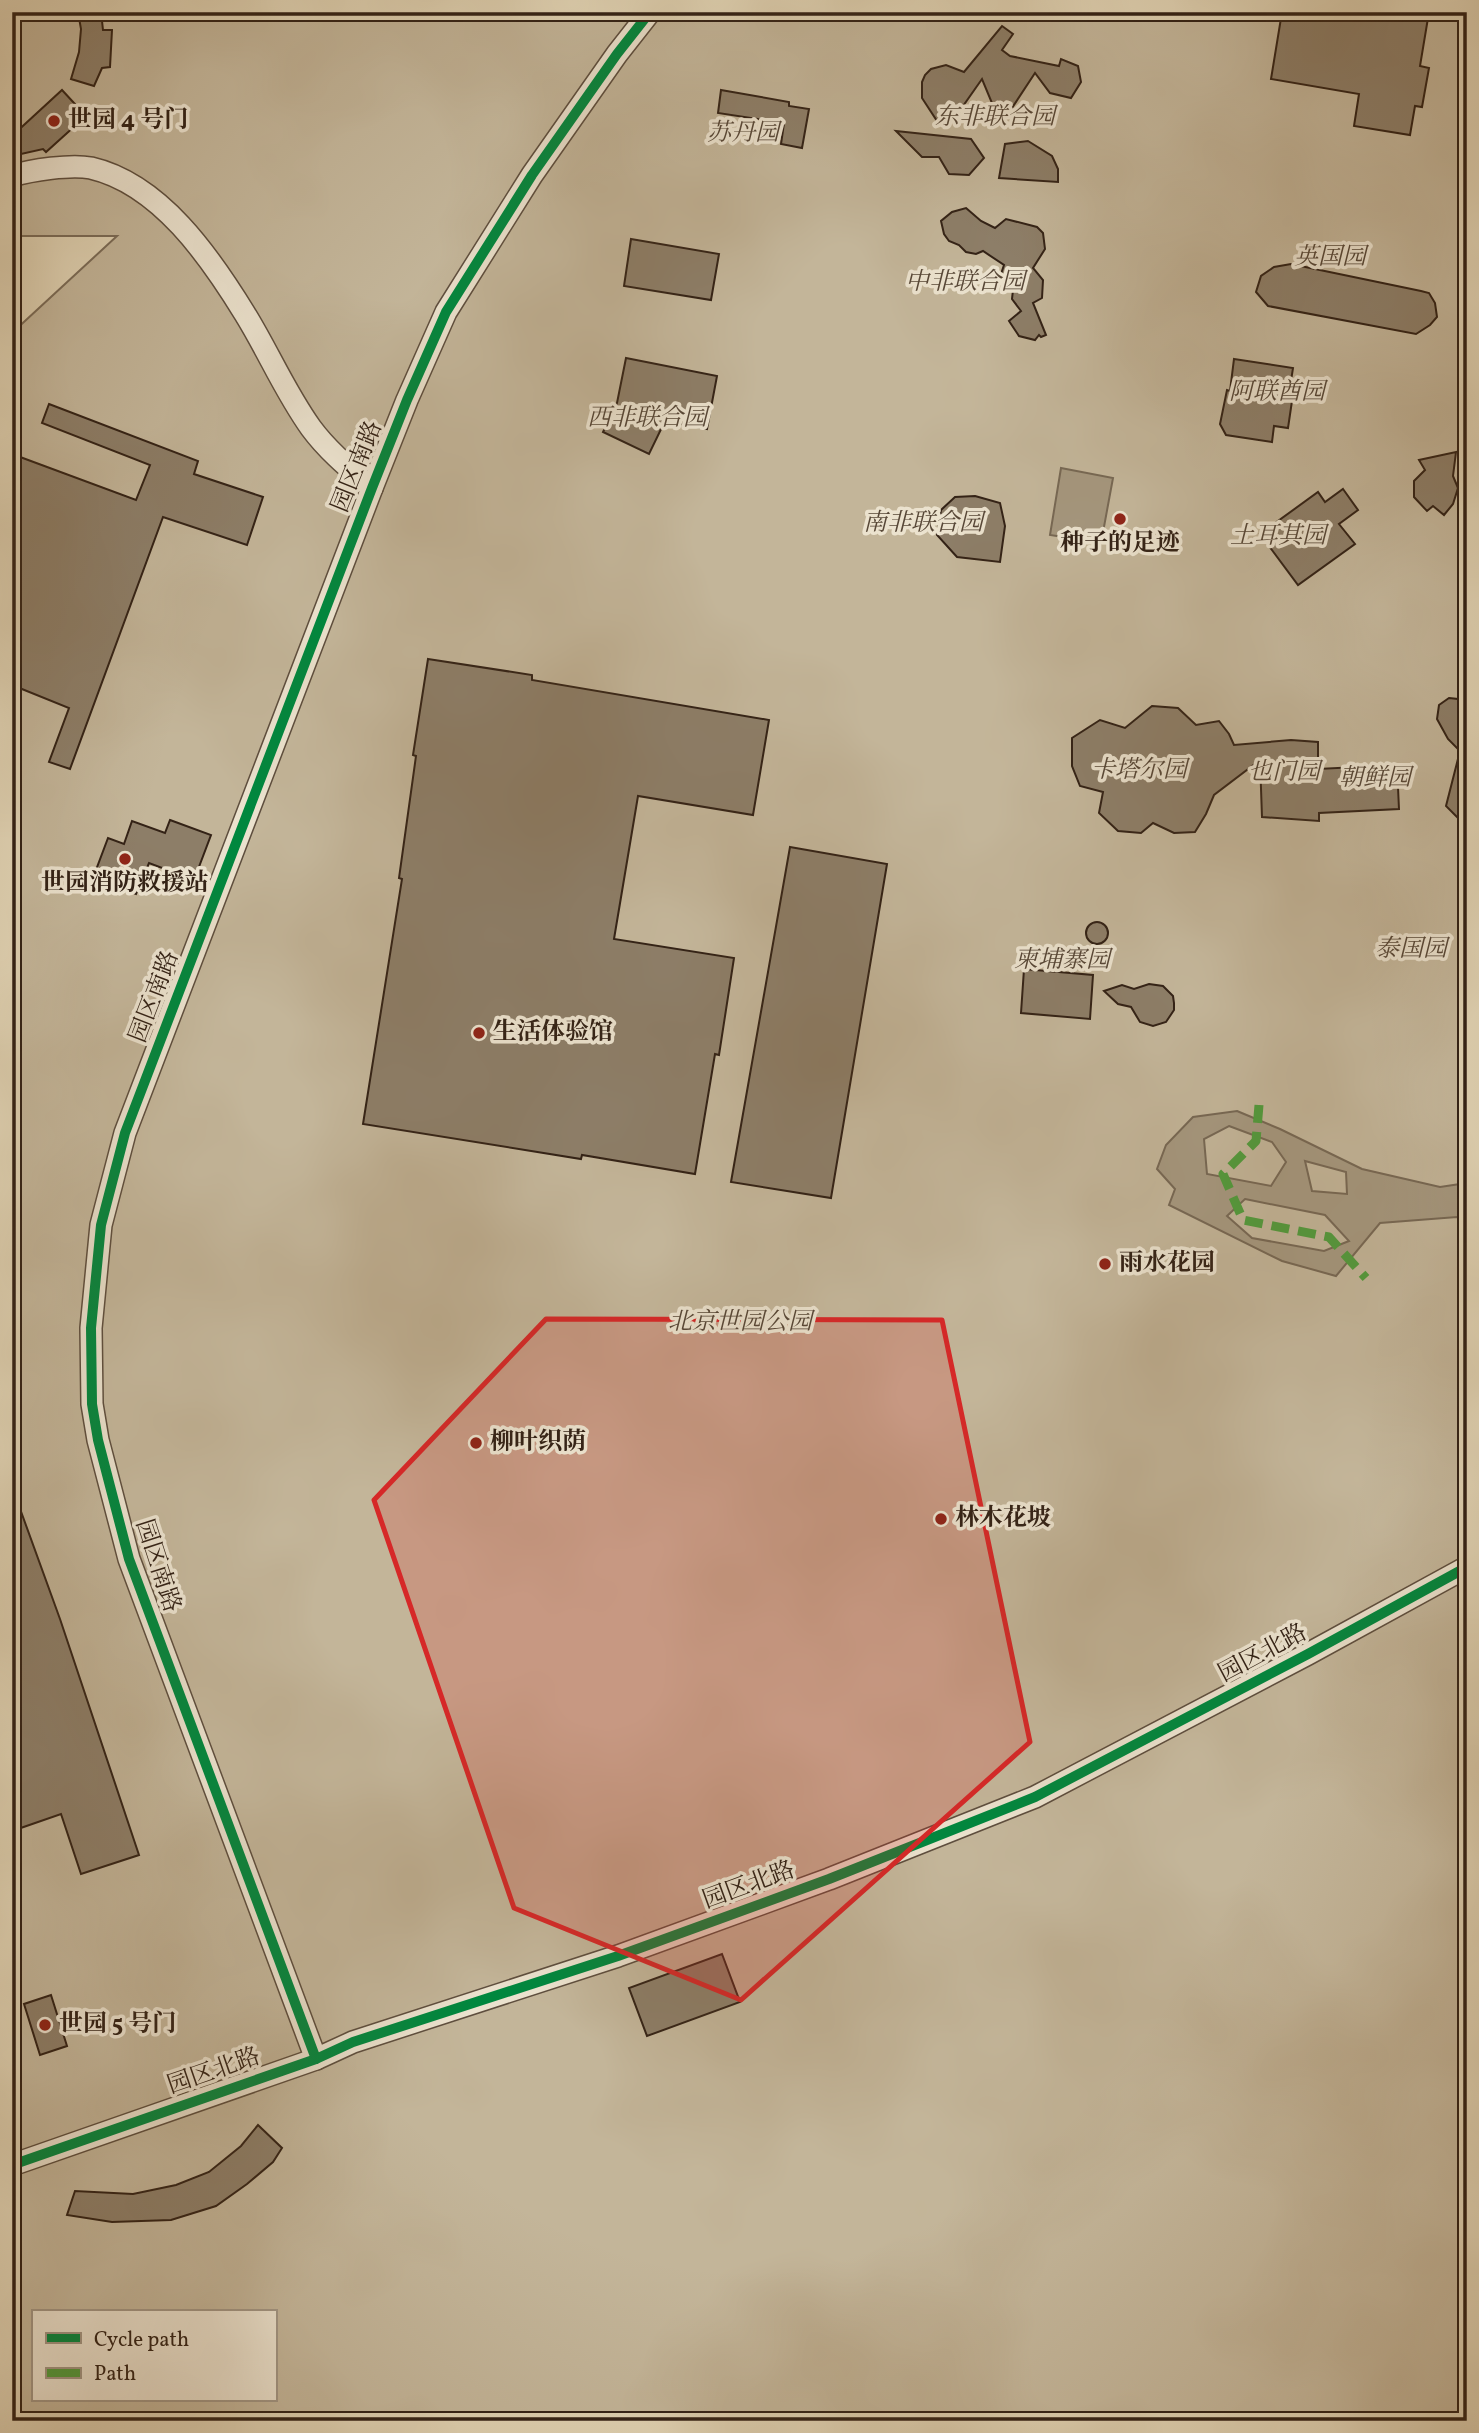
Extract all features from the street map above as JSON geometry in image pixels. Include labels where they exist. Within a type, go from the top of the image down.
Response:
[{"type":"street","name":"园区南路","points":[[316,2059],[127,1553],[98,1440],[92,1404],[91,1328],[101,1225],[125,1133],[372,488],[446,313],[532,175],[617,54],[650,12]]},
{"type":"street","points":[[12,176],[32,170],[90,168],[139,188],[161,206],[197,245],[245,314],[281,382],[312,429],[328,450],[372,488]]},
{"type":"street","name":"园区北路","points":[[12,2165],[316,2059],[353,2042],[618,1956],[829,1879],[1035,1797],[1467,1567]]},
{"type":"highlighted area","points":[[546,1319],[942,1320],[1030,1742],[741,2000],[514,1908],[374,1500]]},
{"type":"green space","name":"北京世园公园","points":[[12,12],[1467,12],[1467,2421],[12,2421],[12,333],[117,236],[12,236]]},
{"type":"shaded area","points":[[1061,468],[1113,478],[1101,543],[1050,535]]},
{"type":"shaded area","points":[[1237,1111],[1362,1169],[1440,1187],[1467,1183],[1467,1225],[1457,1217],[1380,1223],[1336,1276],[1282,1261],[1169,1205],[1175,1189],[1157,1169],[1166,1145],[1193,1117]],"holes":[[[1229,1126],[1272,1142],[1286,1162],[1271,1186],[1207,1174],[1204,1139]],[[1305,1161],[1346,1172],[1347,1194],[1312,1191]],[[1245,1199],[1325,1215],[1349,1241],[1324,1251],[1252,1238],[1227,1216]]]},
{"type":"building","points":[[78,12],[101,12],[103,30],[112,30],[110,67],[102,68],[94,86],[71,79],[79,52],[81,29]]},
{"type":"building","points":[[1282,12],[1429,12],[1420,66],[1429,68],[1422,107],[1415,106],[1410,135],[1354,126],[1359,94],[1271,79]]},
{"type":"building","points":[[1002,26],[1013,34],[1002,50],[1010,56],[1059,66],[1061,59],[1078,66],[1081,82],[1071,98],[1050,93],[1035,73],[1008,114],[994,108],[982,79],[963,106],[939,124],[922,98],[925,75],[931,69],[946,65],[964,72]]},
{"type":"building","name":"世园 4 号门","points":[[62,90],[86,116],[46,152],[43,149],[12,156],[12,136]]},
{"type":"building","points":[[721,90],[789,102],[789,106],[809,109],[802,148],[781,144],[784,123],[718,113]]},
{"type":"building","points":[[896,131],[971,139],[984,158],[969,175],[949,174],[939,157],[922,157]]},
{"type":"building","points":[[1028,141],[1052,156],[1058,169],[1058,182],[999,178],[1005,144]]},
{"type":"building","points":[[966,208],[981,221],[995,228],[1006,219],[1037,227],[1043,233],[1045,249],[1033,268],[1043,280],[1042,298],[1033,303],[1046,335],[1039,335],[1035,340],[1019,336],[1009,321],[1021,311],[1012,299],[1013,290],[1000,277],[1004,265],[983,251],[976,254],[966,252],[949,241],[944,234],[941,221],[952,212]]},
{"type":"building","points":[[631,239],[719,254],[711,300],[624,286]]},
{"type":"building","points":[[1291,264],[1429,293],[1435,303],[1437,317],[1416,334],[1268,306],[1256,292],[1261,276],[1274,267]]},
{"type":"building","points":[[626,358],[717,376],[707,429],[665,421],[649,454],[603,432],[617,403]]},
{"type":"building","points":[[1234,359],[1293,368],[1288,400],[1292,401],[1288,428],[1274,426],[1272,442],[1226,435],[1220,424],[1227,390],[1230,391]]},
{"type":"building","points":[[49,404],[198,461],[194,474],[263,497],[247,545],[163,517],[70,769],[49,762],[69,708],[12,685],[12,454],[136,500],[150,465],[42,423]]},
{"type":"building","points":[[1456,452],[1453,476],[1458,488],[1453,504],[1444,515],[1433,506],[1427,511],[1414,497],[1414,481],[1425,470],[1419,460]]},
{"type":"building","points":[[1343,489],[1358,510],[1339,524],[1355,544],[1298,585],[1260,534],[1318,492],[1325,502]]},
{"type":"building","points":[[975,496],[1000,503],[1005,526],[1000,562],[957,557],[937,535],[941,510],[955,497]]},
{"type":"building","points":[[428,659],[532,675],[532,680],[769,720],[753,815],[638,796],[614,939],[734,958],[719,1055],[715,1054],[695,1174],[582,1155],[581,1159],[363,1124],[402,879],[399,878],[416,756],[413,755]]},
{"type":"building","points":[[1449,698],[1467,700],[1467,827],[1446,806],[1460,751],[1448,739],[1437,719],[1439,705]]},
{"type":"building","points":[[1152,706],[1178,708],[1196,725],[1219,721],[1234,745],[1291,740],[1318,742],[1318,769],[1397,765],[1399,809],[1319,813],[1319,821],[1262,817],[1260,760],[1214,795],[1195,832],[1174,833],[1153,823],[1141,833],[1118,831],[1099,813],[1103,792],[1080,786],[1072,766],[1072,738],[1100,720],[1125,728]]},
{"type":"building","points":[[170,820],[211,835],[194,880],[149,863],[136,894],[93,878],[108,838],[124,844],[132,821],[165,833]]},
{"type":"building","points":[[790,847],[887,864],[831,1198],[731,1182]]},
{"type":"building","points":[[1093,922],[1101,922],[1108,929],[1108,937],[1101,944],[1093,944],[1086,937],[1086,929]]},
{"type":"building","points":[[1024,969],[1093,975],[1090,1019],[1021,1013]]},
{"type":"building","points":[[1149,984],[1163,986],[1173,996],[1174,1003],[1174,1010],[1166,1022],[1153,1026],[1140,1022],[1131,1007],[1118,1004],[1104,991],[1122,985],[1134,989]]},
{"type":"building","points":[[12,1495],[15,1495],[60,1619],[139,1855],[81,1874],[61,1814],[12,1831]]},
{"type":"building","points":[[722,1954],[740,2002],[647,2036],[629,1988]]},
{"type":"building","name":"世园 5 号门","points":[[51,1995],[67,2046],[40,2055],[24,2004]]},
{"type":"building","points":[[258,2125],[282,2148],[273,2162],[216,2206],[171,2220],[112,2222],[67,2215],[75,2191],[133,2194],[176,2185],[209,2172],[241,2146]]},
{"type":"marked path","points":[[1259,1105],[1256,1141],[1223,1174],[1243,1220],[1329,1237],[1366,1278]]},
{"type":"cycle path","points":[[316,2059],[129,1559],[98,1440],[92,1404],[91,1328],[101,1225],[125,1133],[372,488],[446,312],[532,175],[617,54],[650,12]]},
{"type":"cycle path","points":[[12,2165],[316,2059],[353,2042],[618,1956],[829,1879],[1035,1797],[1467,1567]]},
{"type":"place","name":"世园 4 号门","points":[[54,121]]},
{"type":"place","name":"种子的足迹","points":[[1120,519]]},
{"type":"place","name":"世园消防救援站","points":[[125,859]]},
{"type":"place","name":"生活体验馆","points":[[479,1033]]},
{"type":"place","name":"雨水花园","points":[[1105,1264]]},
{"type":"place","name":"柳叶织荫","points":[[476,1443]]},
{"type":"place","name":"林木花坡","points":[[941,1519]]},
{"type":"place","name":"世园 5 号门","points":[[45,2025]]},
{"type":"park label","name":"东非联合园","points":[[995,118]]},
{"type":"park label","name":"苏丹园","points":[[743,134]]},
{"type":"park label","name":"英国园","points":[[1330,258]]},
{"type":"park label","name":"中非联合园","points":[[965,283]]},
{"type":"park label","name":"阿联酋园","points":[[1277,393]]},
{"type":"park label","name":"西非联合园","points":[[647,419]]},
{"type":"park label","name":"南非联合园","points":[[923,524]]},
{"type":"park label","name":"土耳其园","points":[[1278,537]]},
{"type":"park label","name":"卡塔尔园","points":[[1139,771]]},
{"type":"park label","name":"也门园","points":[[1284,773]]},
{"type":"park label","name":"朝鲜园","points":[[1375,779]]},
{"type":"park label","name":"泰国园","points":[[1411,950]]},
{"type":"park label","name":"柬埔寨园","points":[[1062,961]]}]
